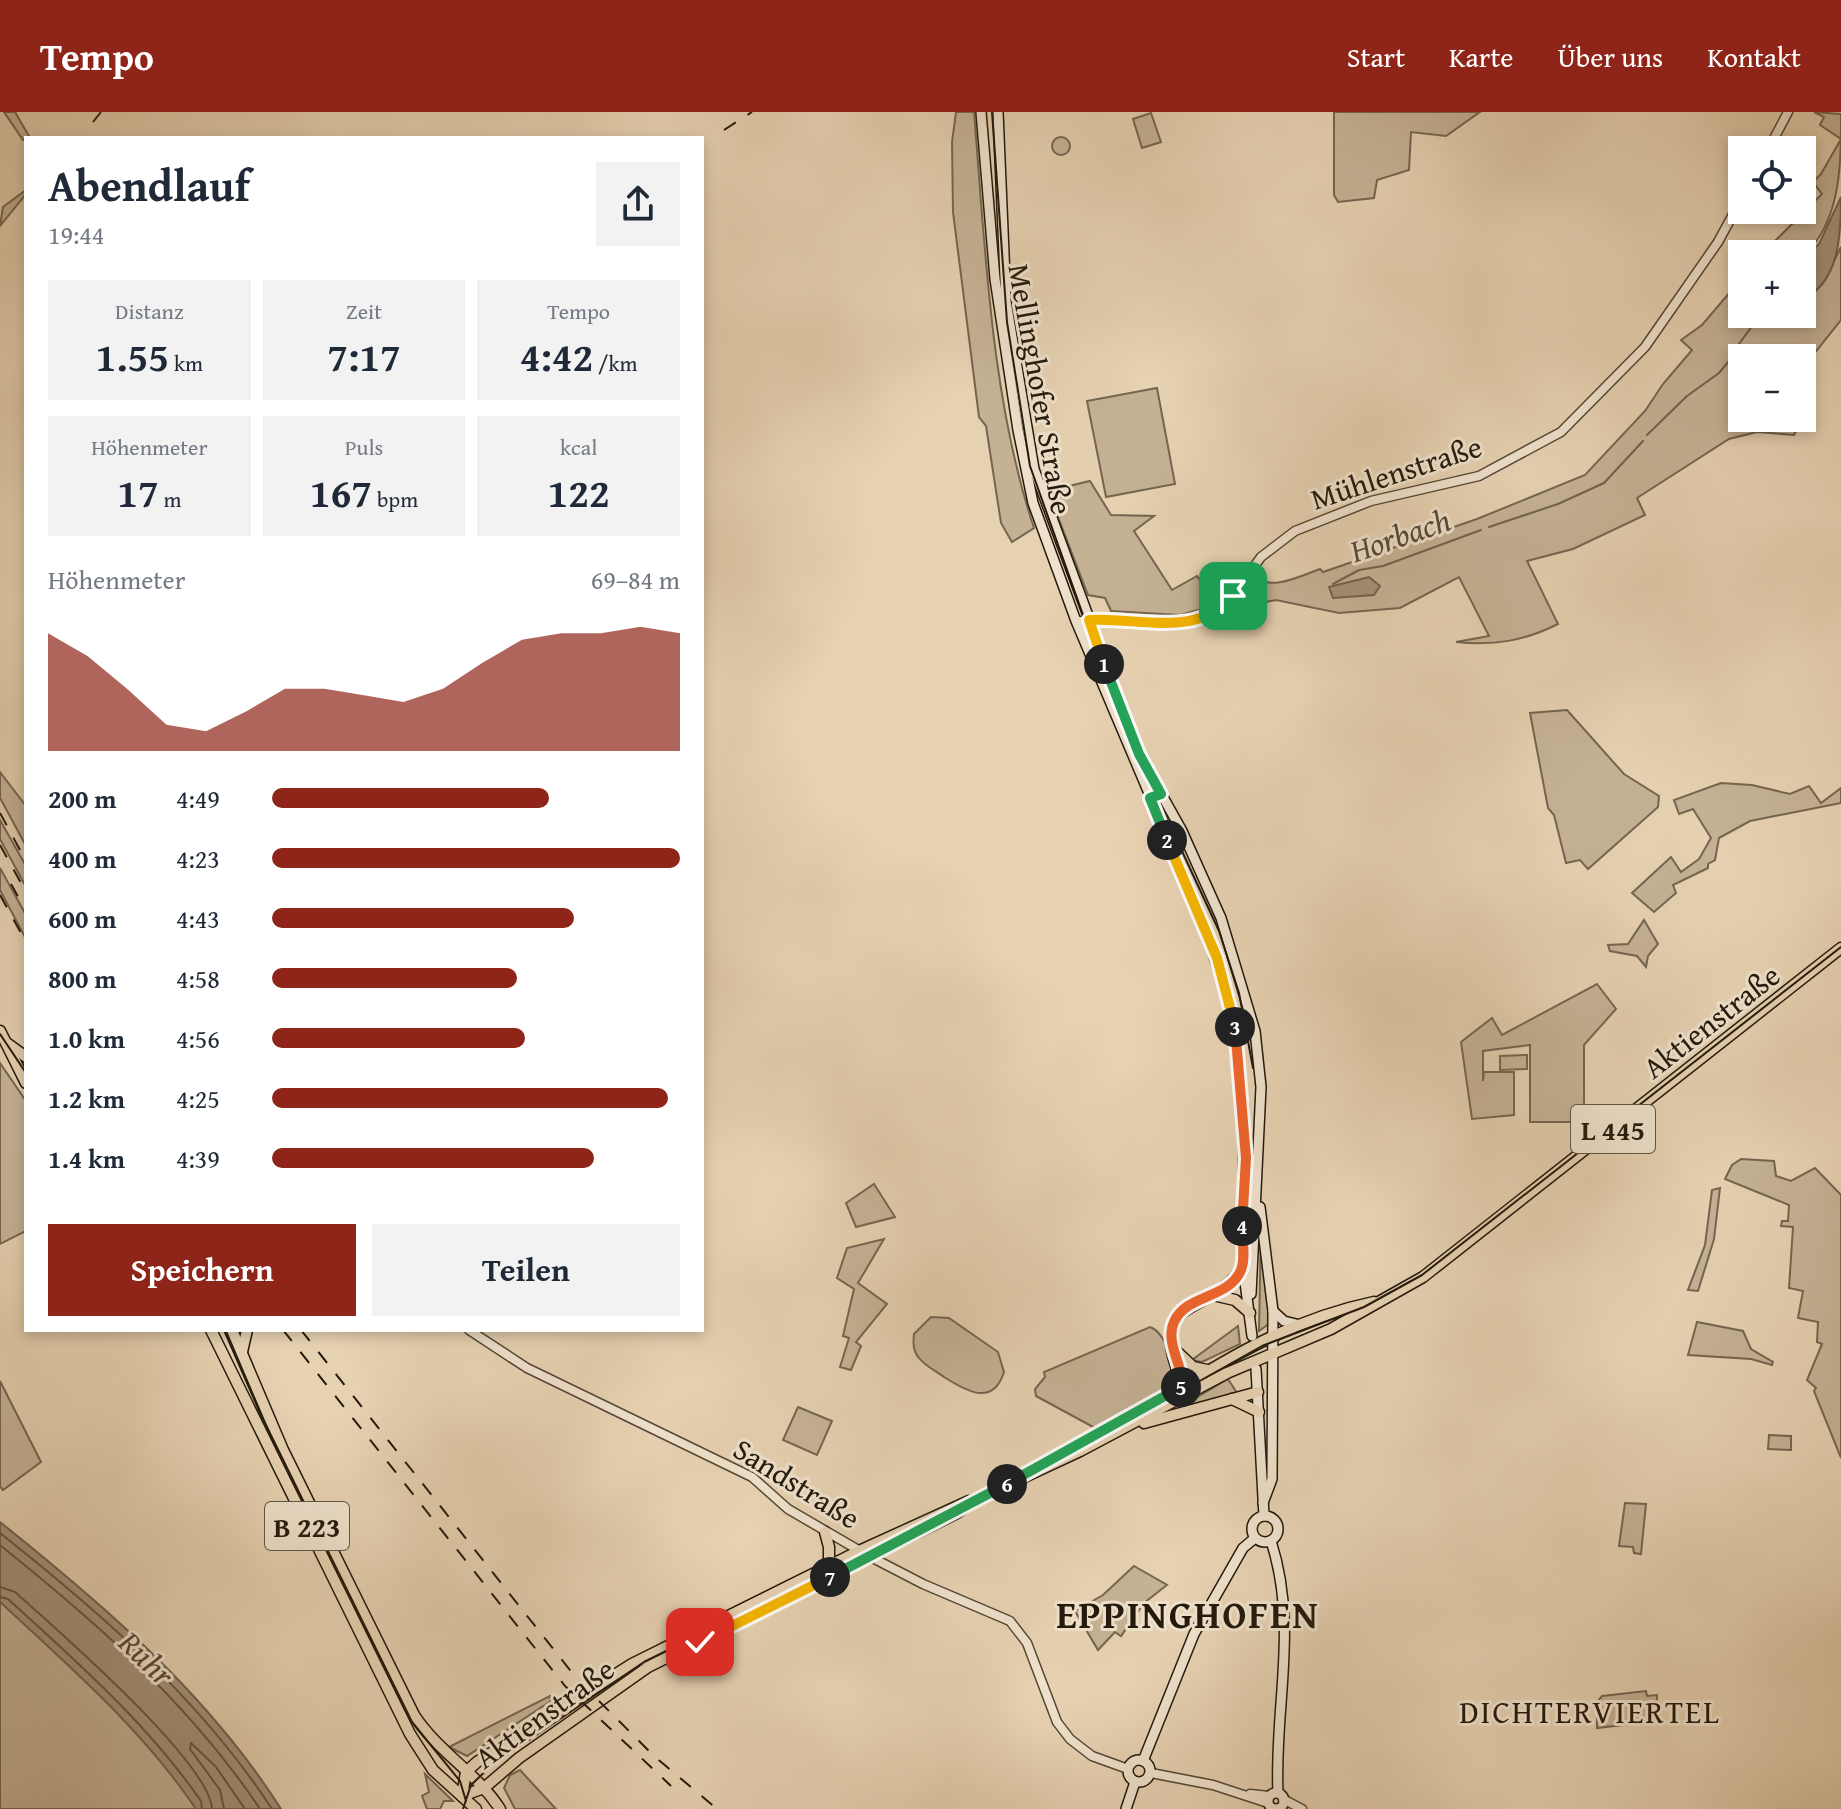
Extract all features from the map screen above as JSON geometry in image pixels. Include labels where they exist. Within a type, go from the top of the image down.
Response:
[{"type":"main road","name":"Mellinghofer Straße","points":[[981,112],[995,279],[1020,443],[1041,529],[1076,621],[1221,969],[1237,1037],[1247,1168],[1243,1267],[1250,1313]]},
{"type":"main road","name":"Mellinghofer Straße","points":[[998,112],[1006,301],[1025,431],[1044,501],[1139,754],[1187,840],[1235,957],[1255,1031],[1260,1115],[1250,1313]]},
{"type":"main road","points":[[1150,798],[1161,794]]},
{"type":"main road","name":"Aktienstraße","points":[[1038,1469],[1185,1390],[1331,1329],[1456,1254],[1841,948]]},
{"type":"main road","points":[[0,1031],[24,1078]]},
{"type":"main road","points":[[6,1043],[24,1056]]},
{"type":"main road","points":[[1244,1108],[1260,1115]]},
{"type":"main road","points":[[1257,1192],[1273,1311],[1272,1479],[1263,1503]]},
{"type":"main road","points":[[1185,1390],[1172,1328],[1179,1313],[1230,1283],[1243,1267]]},
{"type":"main road","points":[[1213,1295],[1235,1300],[1250,1313],[1252,1336]]},
{"type":"main road","name":"Aktienstraße","points":[[975,1500],[951,1507],[859,1551],[620,1671],[514,1737],[466,1772],[462,1796],[484,1788],[519,1758],[648,1667],[871,1557],[957,1513],[975,1500],[1126,1428],[1185,1390],[1207,1370],[1273,1333],[1379,1302]]},
{"type":"main road","points":[[1273,1311],[1284,1321],[1296,1324]]},
{"type":"main road","name":"B 223","points":[[233,1332],[283,1450],[414,1715],[434,1743],[484,1788],[500,1809]]},
{"type":"main road","points":[[242,1354],[247,1332]]},
{"type":"main road","name":"B 223","points":[[213,1334],[410,1734],[433,1770],[476,1809]]},
{"type":"main road","points":[[1174,1349],[1193,1367],[1207,1370]]},
{"type":"main road","points":[[1256,1369],[1264,1516]]},
{"type":"main road","points":[[1126,1428],[1258,1392]]},
{"type":"main road","points":[[1230,1399],[1259,1412]]},
{"type":"main road","points":[[1255,1538],[1253,1524],[1264,1516]]},
{"type":"main road","points":[[1264,1516],[1272,1518],[1278,1527],[1271,1541],[1281,1569],[1287,1660],[1275,1803]]},
{"type":"main road","points":[[825,1532],[829,1566]]},
{"type":"main road","points":[[1255,1538],[1271,1541]]},
{"type":"main road","points":[[1143,1761],[1194,1634],[1243,1548],[1255,1538]]},
{"type":"main road","points":[[514,1737],[519,1758]]},
{"type":"main road","points":[[1126,1809],[1135,1782],[1128,1769],[1136,1761],[1143,1761]]},
{"type":"main road","points":[[1135,1782],[1148,1779],[1151,1773],[1143,1761]]},
{"type":"street","points":[[1775,136],[1788,112]]},
{"type":"street","name":"Mühlenstraße","points":[[1076,621],[1182,622],[1208,618],[1233,596],[1261,557],[1295,531],[1371,501],[1479,476],[1561,432],[1645,347],[1728,224]]},
{"type":"street","name":"Sandstraße","points":[[472,1332],[527,1368],[752,1477],[788,1509],[859,1551],[923,1584],[1010,1621],[1027,1643],[1057,1722],[1070,1739],[1092,1756],[1128,1769]]},
{"type":"street","points":[[1151,1773],[1245,1794],[1293,1809]]},
{"type":"street","points":[[1275,1803],[1302,1809]]},
{"type":"shaded area","points":[[4,112],[15,112],[29,136],[24,136],[23,140]]},
{"type":"shaded area","points":[[956,112],[974,112],[986,269],[999,375],[1008,428],[1034,528],[1012,542],[1001,523],[986,426],[979,417],[953,212],[952,142]]},
{"type":"shaded area","points":[[1334,112],[1480,112],[1446,136],[1411,132],[1409,170],[1377,180],[1374,198],[1338,202],[1334,195]]},
{"type":"shaded area","points":[[1814,112],[1841,114],[1841,139],[1820,125],[1824,117]]},
{"type":"shaded area","points":[[1151,113],[1161,142],[1142,148],[1133,119]]},
{"type":"shaded area","points":[[1061,137],[1070,146],[1061,155],[1052,146]]},
{"type":"shaded area","points":[[1841,139],[1836,192],[1825,227],[1816,241],[1776,240],[1792,224],[1816,224],[1816,200],[1822,194],[1816,186],[1816,179]]},
{"type":"shaded area","points":[[24,191],[24,196],[0,226],[3,207]]},
{"type":"shaded area","points":[[1841,247],[1841,320],[1816,351],[1816,344],[1728,344],[1728,432],[1757,432],[1729,439],[1637,498],[1645,515],[1573,549],[1527,561],[1558,624],[1508,641],[1456,642],[1489,636],[1459,577],[1400,608],[1339,613],[1276,600],[1238,608],[1253,576],[1260,581],[1277,583],[1320,569],[1323,572],[1477,519],[1585,475],[1645,411],[1692,350],[1681,340],[1702,325],[1728,294],[1728,328],[1816,328],[1816,285],[1829,271]]},
{"type":"shaded area","points":[[1157,388],[1175,484],[1106,497],[1087,401]]},
{"type":"shaded area","points":[[1757,432],[1796,432],[1794,435]]},
{"type":"shaded area","points":[[1090,481],[1111,515],[1154,516],[1134,531],[1172,590],[1197,576],[1209,594],[1209,607],[1180,615],[1111,611],[1105,598],[1088,595],[1048,491]]},
{"type":"shaded area","points":[[1567,710],[1624,774],[1659,796],[1658,807],[1588,869],[1580,860],[1566,863],[1554,815],[1548,808],[1530,713]]},
{"type":"shaded area","points":[[0,772],[24,803],[24,842],[0,798]]},
{"type":"shaded area","points":[[1721,783],[1752,785],[1790,794],[1809,786],[1821,803],[1841,788],[1841,803],[1750,821],[1719,838],[1715,860],[1708,864],[1708,868],[1673,885],[1676,893],[1654,912],[1632,893],[1671,857],[1681,872],[1699,859],[1711,838],[1693,809],[1679,814],[1674,800]]},
{"type":"shaded area","points":[[0,820],[24,862],[24,883],[0,839]]},
{"type":"shaded area","points":[[0,868],[24,911],[24,935],[0,890]]},
{"type":"shaded area","points":[[1644,920],[1658,944],[1648,956],[1646,967],[1637,956],[1610,951],[1608,945],[1628,944]]},
{"type":"shaded area","points":[[1597,984],[1616,1009],[1584,1045],[1584,1122],[1530,1122],[1530,1045],[1483,1051],[1483,1081],[1484,1072],[1514,1072],[1514,1115],[1472,1119],[1461,1042],[1492,1018],[1502,1035]]},
{"type":"shaded area","points":[[1527,1055],[1527,1069],[1500,1070],[1500,1056]]},
{"type":"shaded area","points":[[0,1063],[24,1098],[24,1232],[0,1244]]},
{"type":"shaded area","points":[[1741,1159],[1774,1161],[1776,1176],[1791,1181],[1815,1168],[1841,1195],[1841,1458],[1814,1391],[1816,1388],[1807,1380],[1822,1344],[1817,1342],[1818,1322],[1798,1318],[1803,1291],[1789,1288],[1793,1227],[1781,1226],[1782,1221],[1788,1221],[1789,1205],[1725,1179],[1732,1165]]},
{"type":"shaded area","points":[[874,1184],[895,1217],[856,1227],[846,1203]]},
{"type":"shaded area","points":[[1720,1188],[1714,1239],[1698,1291],[1688,1290],[1705,1245],[1712,1190]]},
{"type":"shaded area","points":[[1261,1225],[1270,1323],[1259,1331]]},
{"type":"shaded area","points":[[884,1239],[858,1283],[887,1304],[856,1342],[861,1346],[851,1370],[840,1367],[849,1338],[843,1336],[854,1289],[837,1278],[847,1248]]},
{"type":"shaded area","points":[[931,1317],[949,1318],[998,1352],[1004,1372],[993,1390],[986,1393],[970,1391],[919,1358],[914,1347],[914,1334]]},
{"type":"shaded area","points":[[1697,1322],[1743,1331],[1751,1349],[1773,1362],[1772,1365],[1751,1359],[1688,1355]]},
{"type":"shaded area","points":[[1238,1326],[1240,1344],[1202,1362],[1192,1360]]},
{"type":"shaded area","points":[[1150,1327],[1162,1337],[1169,1355],[1171,1374],[1166,1389],[1095,1428],[1036,1396],[1035,1389],[1045,1377],[1044,1372]]},
{"type":"shaded area","points":[[1228,1379],[1237,1393],[1172,1412]]},
{"type":"shaded area","points":[[0,1381],[41,1462],[3,1490],[0,1486]]},
{"type":"shaded area","points":[[798,1407],[832,1421],[817,1455],[783,1440]]},
{"type":"shaded area","points":[[1769,1435],[1791,1436],[1791,1450],[1768,1449]]},
{"type":"shaded area","points":[[1625,1503],[1646,1504],[1641,1554],[1634,1553],[1633,1547],[1619,1546]]},
{"type":"shaded area","points":[[0,1561],[241,1809],[0,1809]]},
{"type":"shaded area","points":[[1134,1566],[1167,1585],[1144,1603],[1121,1636],[1115,1632],[1098,1650],[1075,1611],[1103,1595]]},
{"type":"shaded area","points":[[1646,1691],[1647,1696],[1657,1695],[1656,1721],[1597,1728],[1597,1702],[1602,1696]]},
{"type":"shaded area","points":[[550,1696],[551,1701],[467,1756],[449,1747]]},
{"type":"shaded area","points":[[520,1770],[556,1809],[515,1809],[504,1788],[510,1775]]},
{"type":"shaded area","points":[[425,1774],[453,1801],[444,1801],[440,1809],[427,1809],[422,1796],[429,1792]]},
{"type":"water","points":[[1841,197],[1836,256],[1824,282],[1816,291],[1816,246]]},
{"type":"water","points":[[1369,577],[1380,586],[1374,595],[1333,598],[1329,587]]},
{"type":"water","name":"Ruhr","points":[[0,1522],[153,1654],[221,1728],[281,1809],[196,1809],[129,1726],[0,1602]]},
{"type":"waterway","name":"Horbach","points":[[1739,344],[1751,328]]},
{"type":"waterway","name":"Horbach","points":[[1647,435],[1728,362]]},
{"type":"waterway","name":"Horbach","points":[[1489,527],[1558,504],[1604,483],[1643,441]]},
{"type":"waterway","name":"Horbach","points":[[1333,584],[1359,570],[1383,566],[1481,530]]},
{"type":"tram line","points":[[992,112],[1007,322],[1030,466],[1098,657],[1150,782],[1219,931],[1239,993],[1253,1068]]},
{"type":"tram line","points":[[463,1809],[471,1785],[492,1765],[644,1662],[1107,1433],[1262,1346],[1364,1307],[1422,1275],[1841,947]]},
{"type":"tram line","points":[[0,1034],[24,1070]]},
{"type":"tram line","points":[[225,1332],[261,1415],[412,1722],[460,1781],[466,1801]]},
{"type":"railway","points":[[93,122],[101,112]]},
{"type":"railway","points":[[724,130],[752,112]]},
{"type":"railway","points":[[0,813],[24,857]]},
{"type":"railway","points":[[0,845],[24,888]]},
{"type":"railway","points":[[11,884],[24,907]]},
{"type":"railway","points":[[0,895],[24,938]]},
{"type":"railway","points":[[285,1332],[565,1686],[671,1786]]},
{"type":"railway","points":[[303,1332],[577,1679],[654,1756],[717,1809]]},
{"type":"district","name":"EPPINGHOFEN","points":[[1188,1614]]},
{"type":"district","name":"DICHTERVIERTEL","points":[[1590,1711]]},
{"type":"route","points":[[700,1642],[957,1513],[975,1500],[1038,1469],[1066,1450],[1144,1411],[1184,1386],[1172,1338],[1175,1319],[1187,1306],[1213,1295],[1230,1283],[1243,1267],[1247,1168],[1237,1037],[1217,958],[1150,798],[1161,794],[1139,754],[1089,620],[1194,621],[1215,614],[1233,596]]}]
